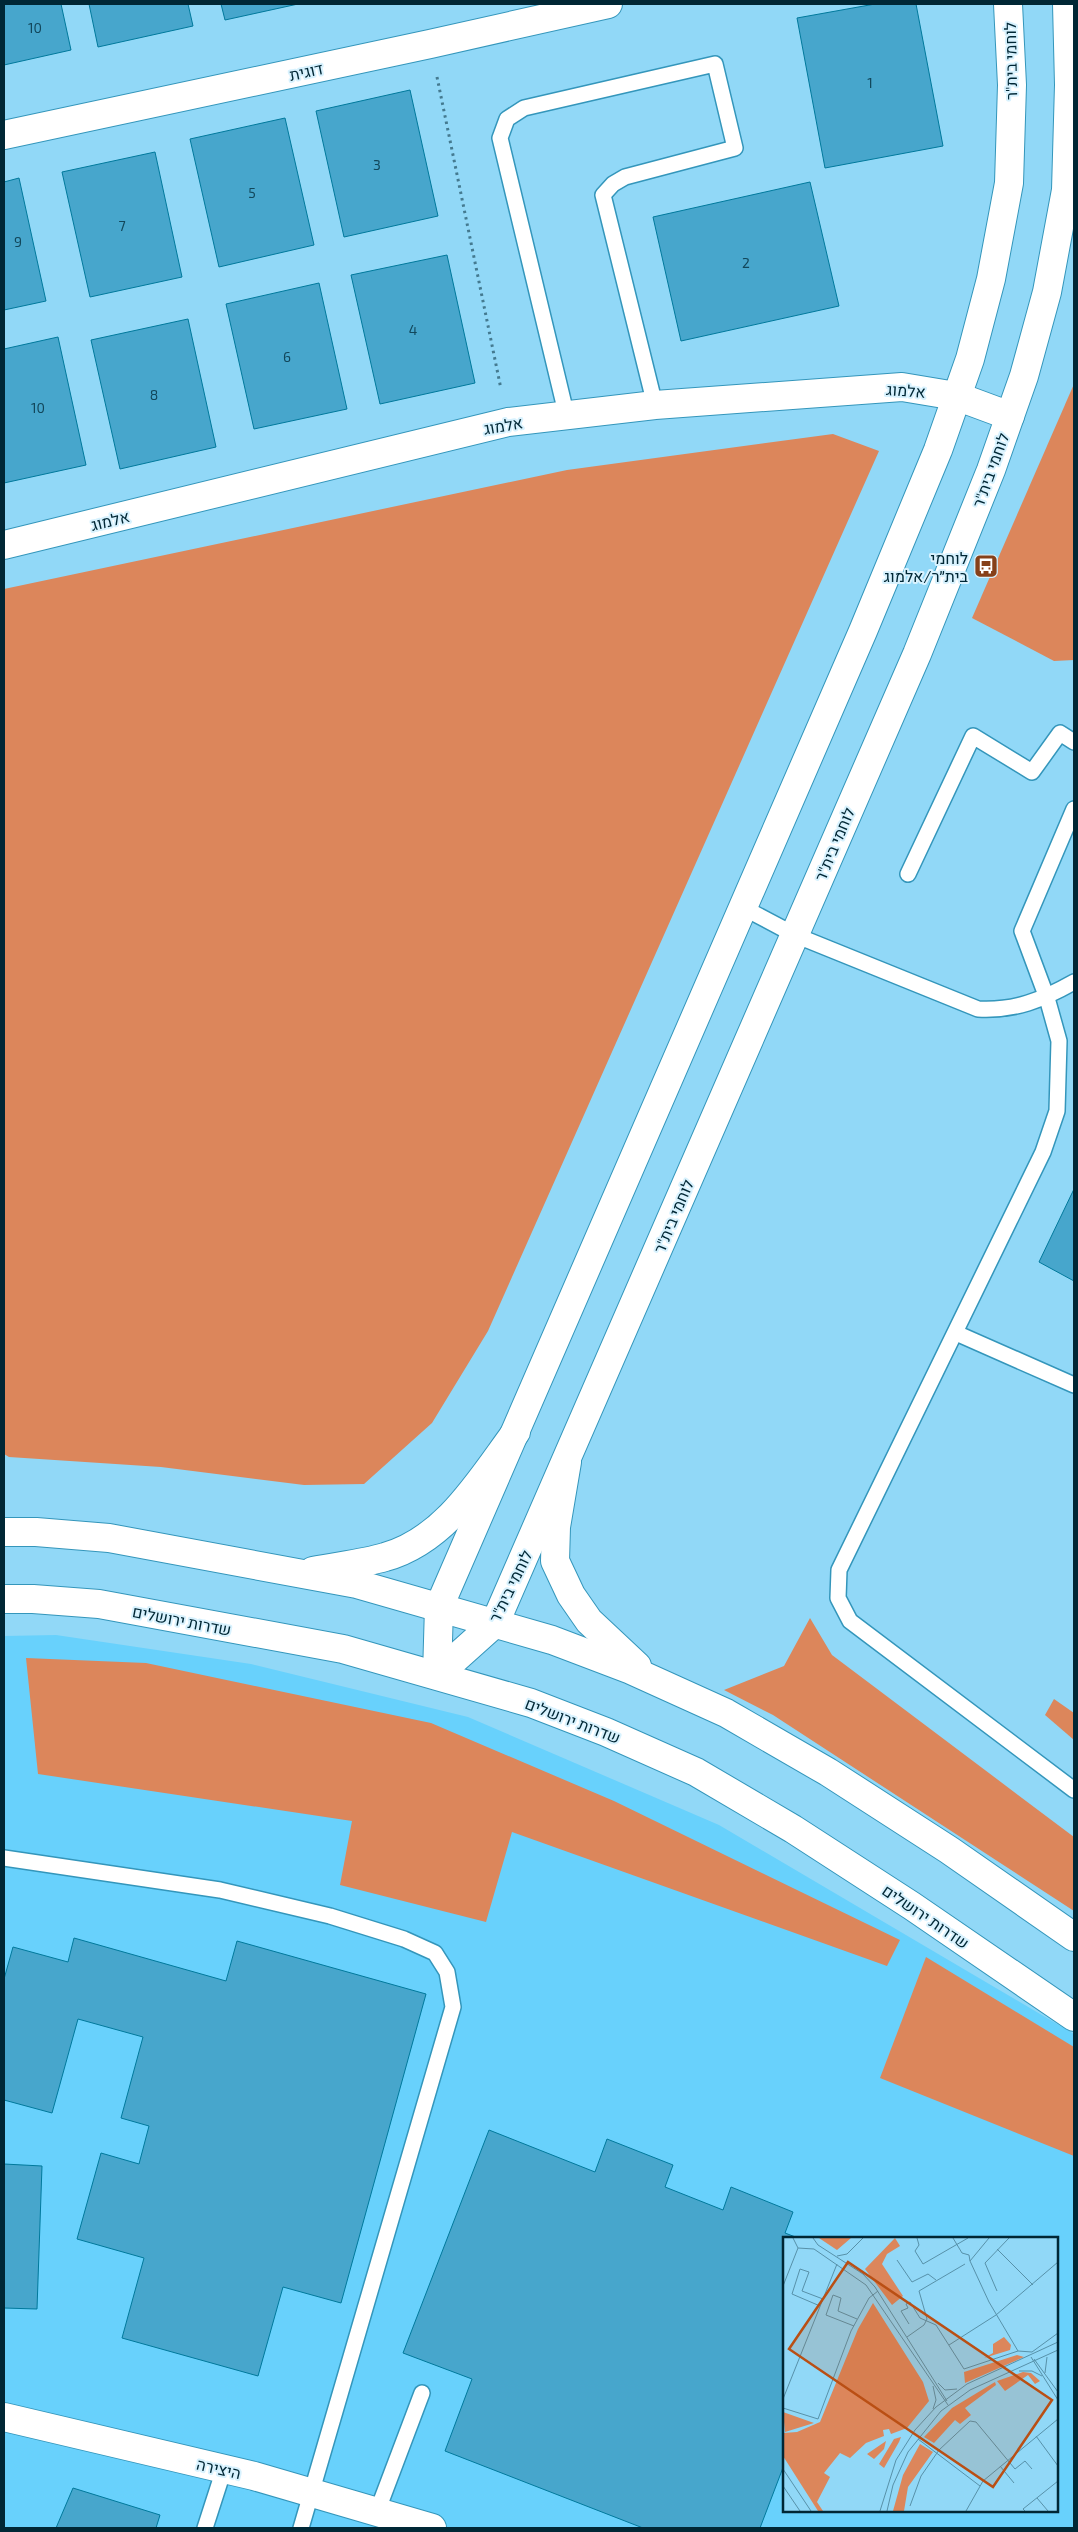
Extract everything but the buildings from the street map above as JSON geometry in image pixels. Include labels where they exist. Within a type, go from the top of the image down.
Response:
[{"type":"street","name":"דוגית","points":[[4,135],[430,44],[549,10],[608,4]]},
{"type":"street","name":"לוחמי בית\"ר","points":[[437,1676],[439,1607],[744,908],[894,558],[970,359],[991,279],[1009,183],[1012,85],[1008,4]]},
{"type":"street","name":"לוחמי בית\"ר","points":[[437,1676],[495,1623],[567,1462],[936,608],[992,470],[1024,376],[1047,292],[1066,190],[1069,85],[1068,5]]},
{"type":"street","name":"אלמוג","points":[[4,546],[508,422],[567,417],[655,404],[902,387],[956,396],[1010,416]]},
{"type":"street","points":[[234,1563],[312,1571],[386,1557],[418,1543],[461,1506],[516,1432]]},
{"type":"street","points":[[567,1462],[556,1527],[555,1562],[571,1595],[589,1621],[651,1679]]},
{"type":"street","points":[[4,1532],[36,1532],[108,1538],[234,1563],[357,1584],[552,1640],[651,1679],[726,1713],[828,1772],[949,1850],[1074,1936]]},
{"type":"street","name":"שדרות ירושלים","points":[[4,1599],[99,1604],[343,1649],[532,1703],[606,1732],[696,1772],[793,1829],[896,1896],[1074,2017]]},
{"type":"street","name":"היצירה","points":[[4,2417],[224,2469],[432,2528]]},
{"type":"lane","points":[[567,417],[500,138],[507,120],[524,108],[715,64],[735,148],[625,177],[613,184],[602,195],[655,404]]},
{"type":"lane","points":[[908,874],[973,736],[1032,772],[1060,733],[1074,742]]},
{"type":"lane","points":[[1074,809],[1022,931],[1046,998],[1058,1042],[1057,1111],[1043,1152],[839,1570],[838,1598],[850,1621],[1074,1790]]},
{"type":"lane","points":[[744,908],[795,935],[978,1009],[1003,1010],[1046,998],[1074,982]]},
{"type":"lane","points":[[956,1333],[1074,1386]]},
{"type":"lane","points":[[4,1858],[220,1890],[330,1916],[404,1939],[434,1953],[447,1972],[453,2006],[301,2528]]},
{"type":"lane","points":[[377,2512],[422,2393]]},
{"type":"lane","points":[[205,2528],[224,2469]]},
{"type":"path","points":[[430,44],[508,422]]},
{"type":"shaded area","points":[[1074,384],[1074,660],[1054,661],[972,618]]},
{"type":"shaded area","points":[[833,434],[879,451],[488,1331],[432,1423],[364,1484],[304,1485],[161,1467],[9,1457],[4,1454],[4,589],[567,470]]},
{"type":"shaded area","points":[[810,1618],[832,1655],[1074,1837],[1074,1911],[773,1715],[724,1690],[784,1666]]},
{"type":"shaded area","points":[[56,1635],[251,1664],[468,1717],[719,1825],[1074,2034],[1074,2528],[4,2528],[4,1636]]},
{"type":"shaded area","points":[[26,1658],[146,1663],[431,1723],[614,1801],[900,1940],[887,1966],[512,1832],[486,1922],[340,1885],[352,1821],[38,1774]]},
{"type":"shaded area","points":[[1054,1699],[1074,1713],[1074,1740],[1045,1715]]},
{"type":"shaded area","points":[[926,1957],[1074,2047],[1074,2156],[880,2078]]},
{"type":"place","name":"לוחמי בית״ר/אלמוג","points":[[986,566]]}]
